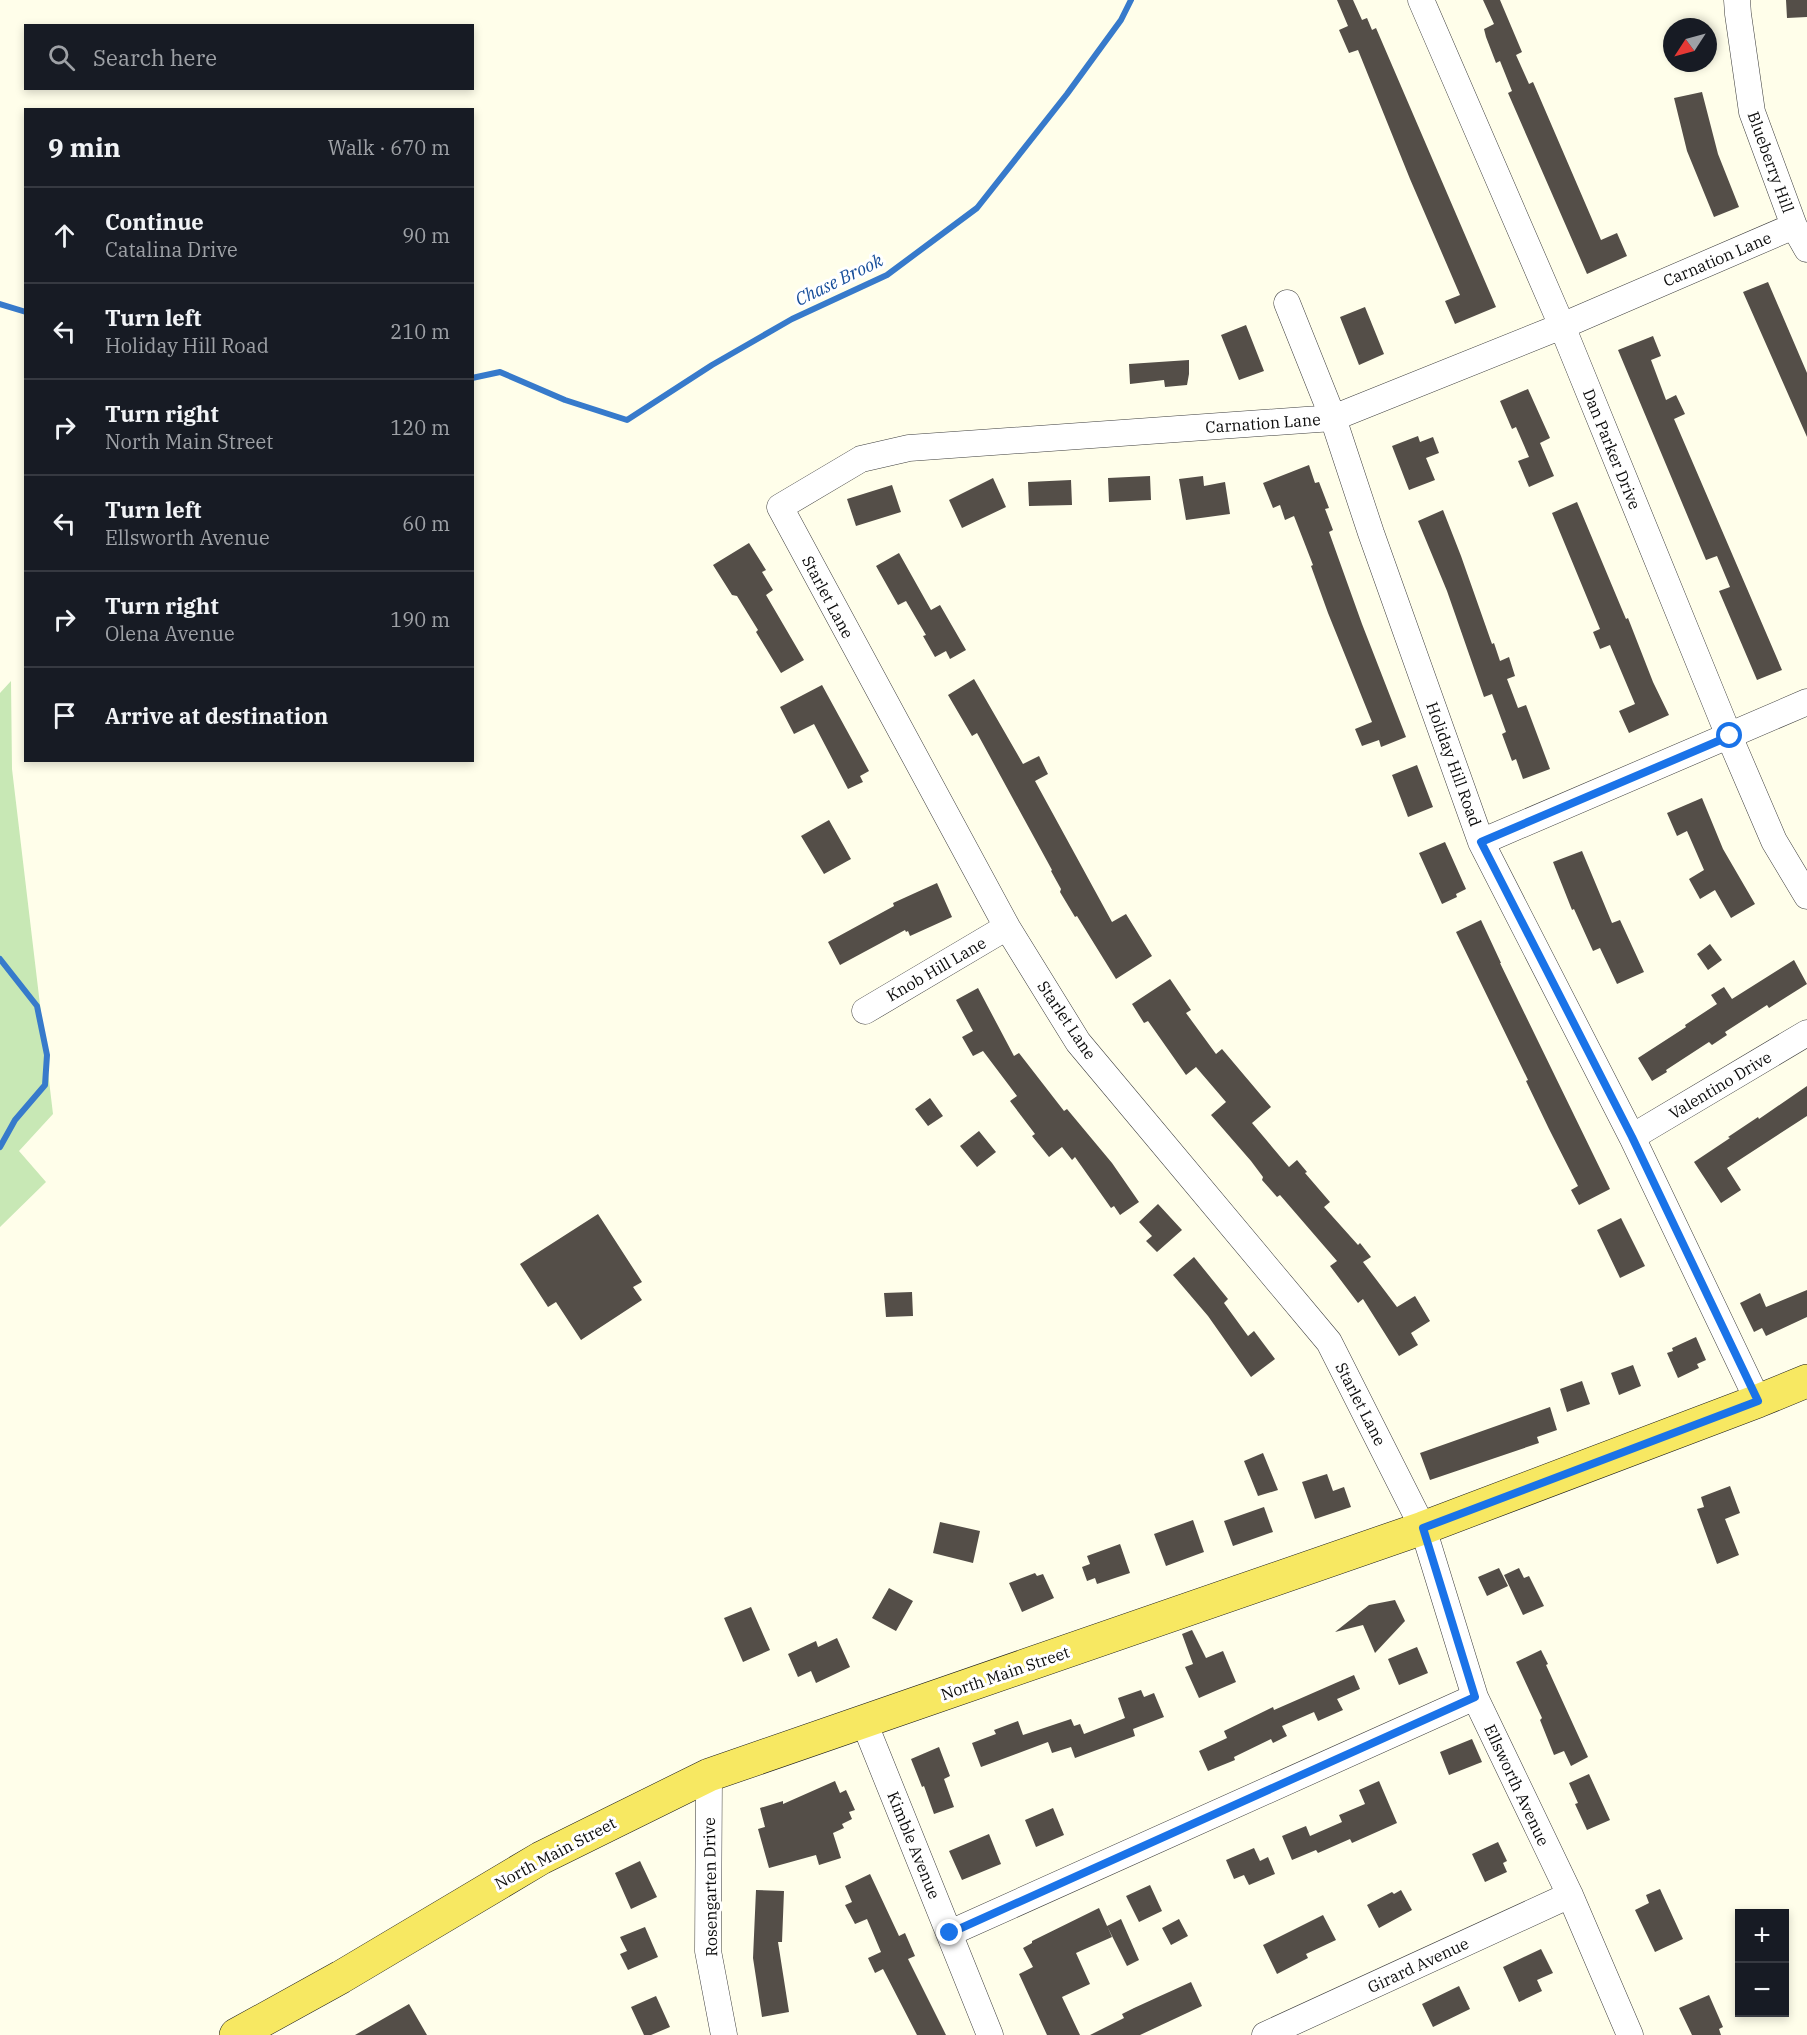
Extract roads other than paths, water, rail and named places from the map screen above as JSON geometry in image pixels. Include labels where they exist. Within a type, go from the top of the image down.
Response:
[{"type":"main road","name":"North Main Street","points":[[236,2035],[341,1977],[541,1858],[709,1774],[1423,1528],[1807,1381]]},
{"type":"street","name":"Dan Parker Drive","points":[[1421,0],[1562,326],[1774,841],[1807,896]]},
{"type":"street","name":"Blueberry Hill","points":[[1737,0],[1752,112],[1794,226],[1807,249]]},
{"type":"street","name":"Carnation Lane","points":[[780,507],[861,459],[909,448],[1333,418],[1562,326],[1794,226]]},
{"type":"street","name":"Holiday Hill Road","points":[[1287,303],[1333,418],[1371,533],[1481,842],[1632,1137],[1758,1401]]},
{"type":"street","name":"Starlet Lane","points":[[780,507],[1007,927],[1078,1042],[1329,1342],[1423,1528]]},
{"type":"street","points":[[1481,842],[1807,702]]},
{"type":"street","name":"Knob Hill Lane","points":[[865,1011],[1007,927]]},
{"type":"street","name":"Valentino Drive","points":[[1632,1137],[1807,1033]]},
{"type":"street","name":"Ellsworth Avenue","points":[[1423,1528],[1475,1697],[1570,1896],[1630,2035]]},
{"type":"street","points":[[950,1933],[1475,1697]]},
{"type":"street","name":"Kimble Avenue","points":[[864,1722],[990,2035]]},
{"type":"street","name":"Rosengarten Drive","points":[[709,1774],[708,1951],[724,2035]]},
{"type":"street","name":"Girard Avenue","points":[[1265,2035],[1570,1896]]},
{"type":"waterway","name":"Chase Brook","points":[[474,378],[500,372],[565,400],[627,420],[712,365],[792,319],[887,275],[977,208],[1067,94],[1121,20],[1131,0]]},
{"type":"waterway","name":"Chase Brook","points":[[0,304],[24,311]]},
{"type":"waterway","name":"Chase Brook","points":[[0,959],[37,1006],[47,1055],[45,1085],[15,1120],[0,1147]]}]
